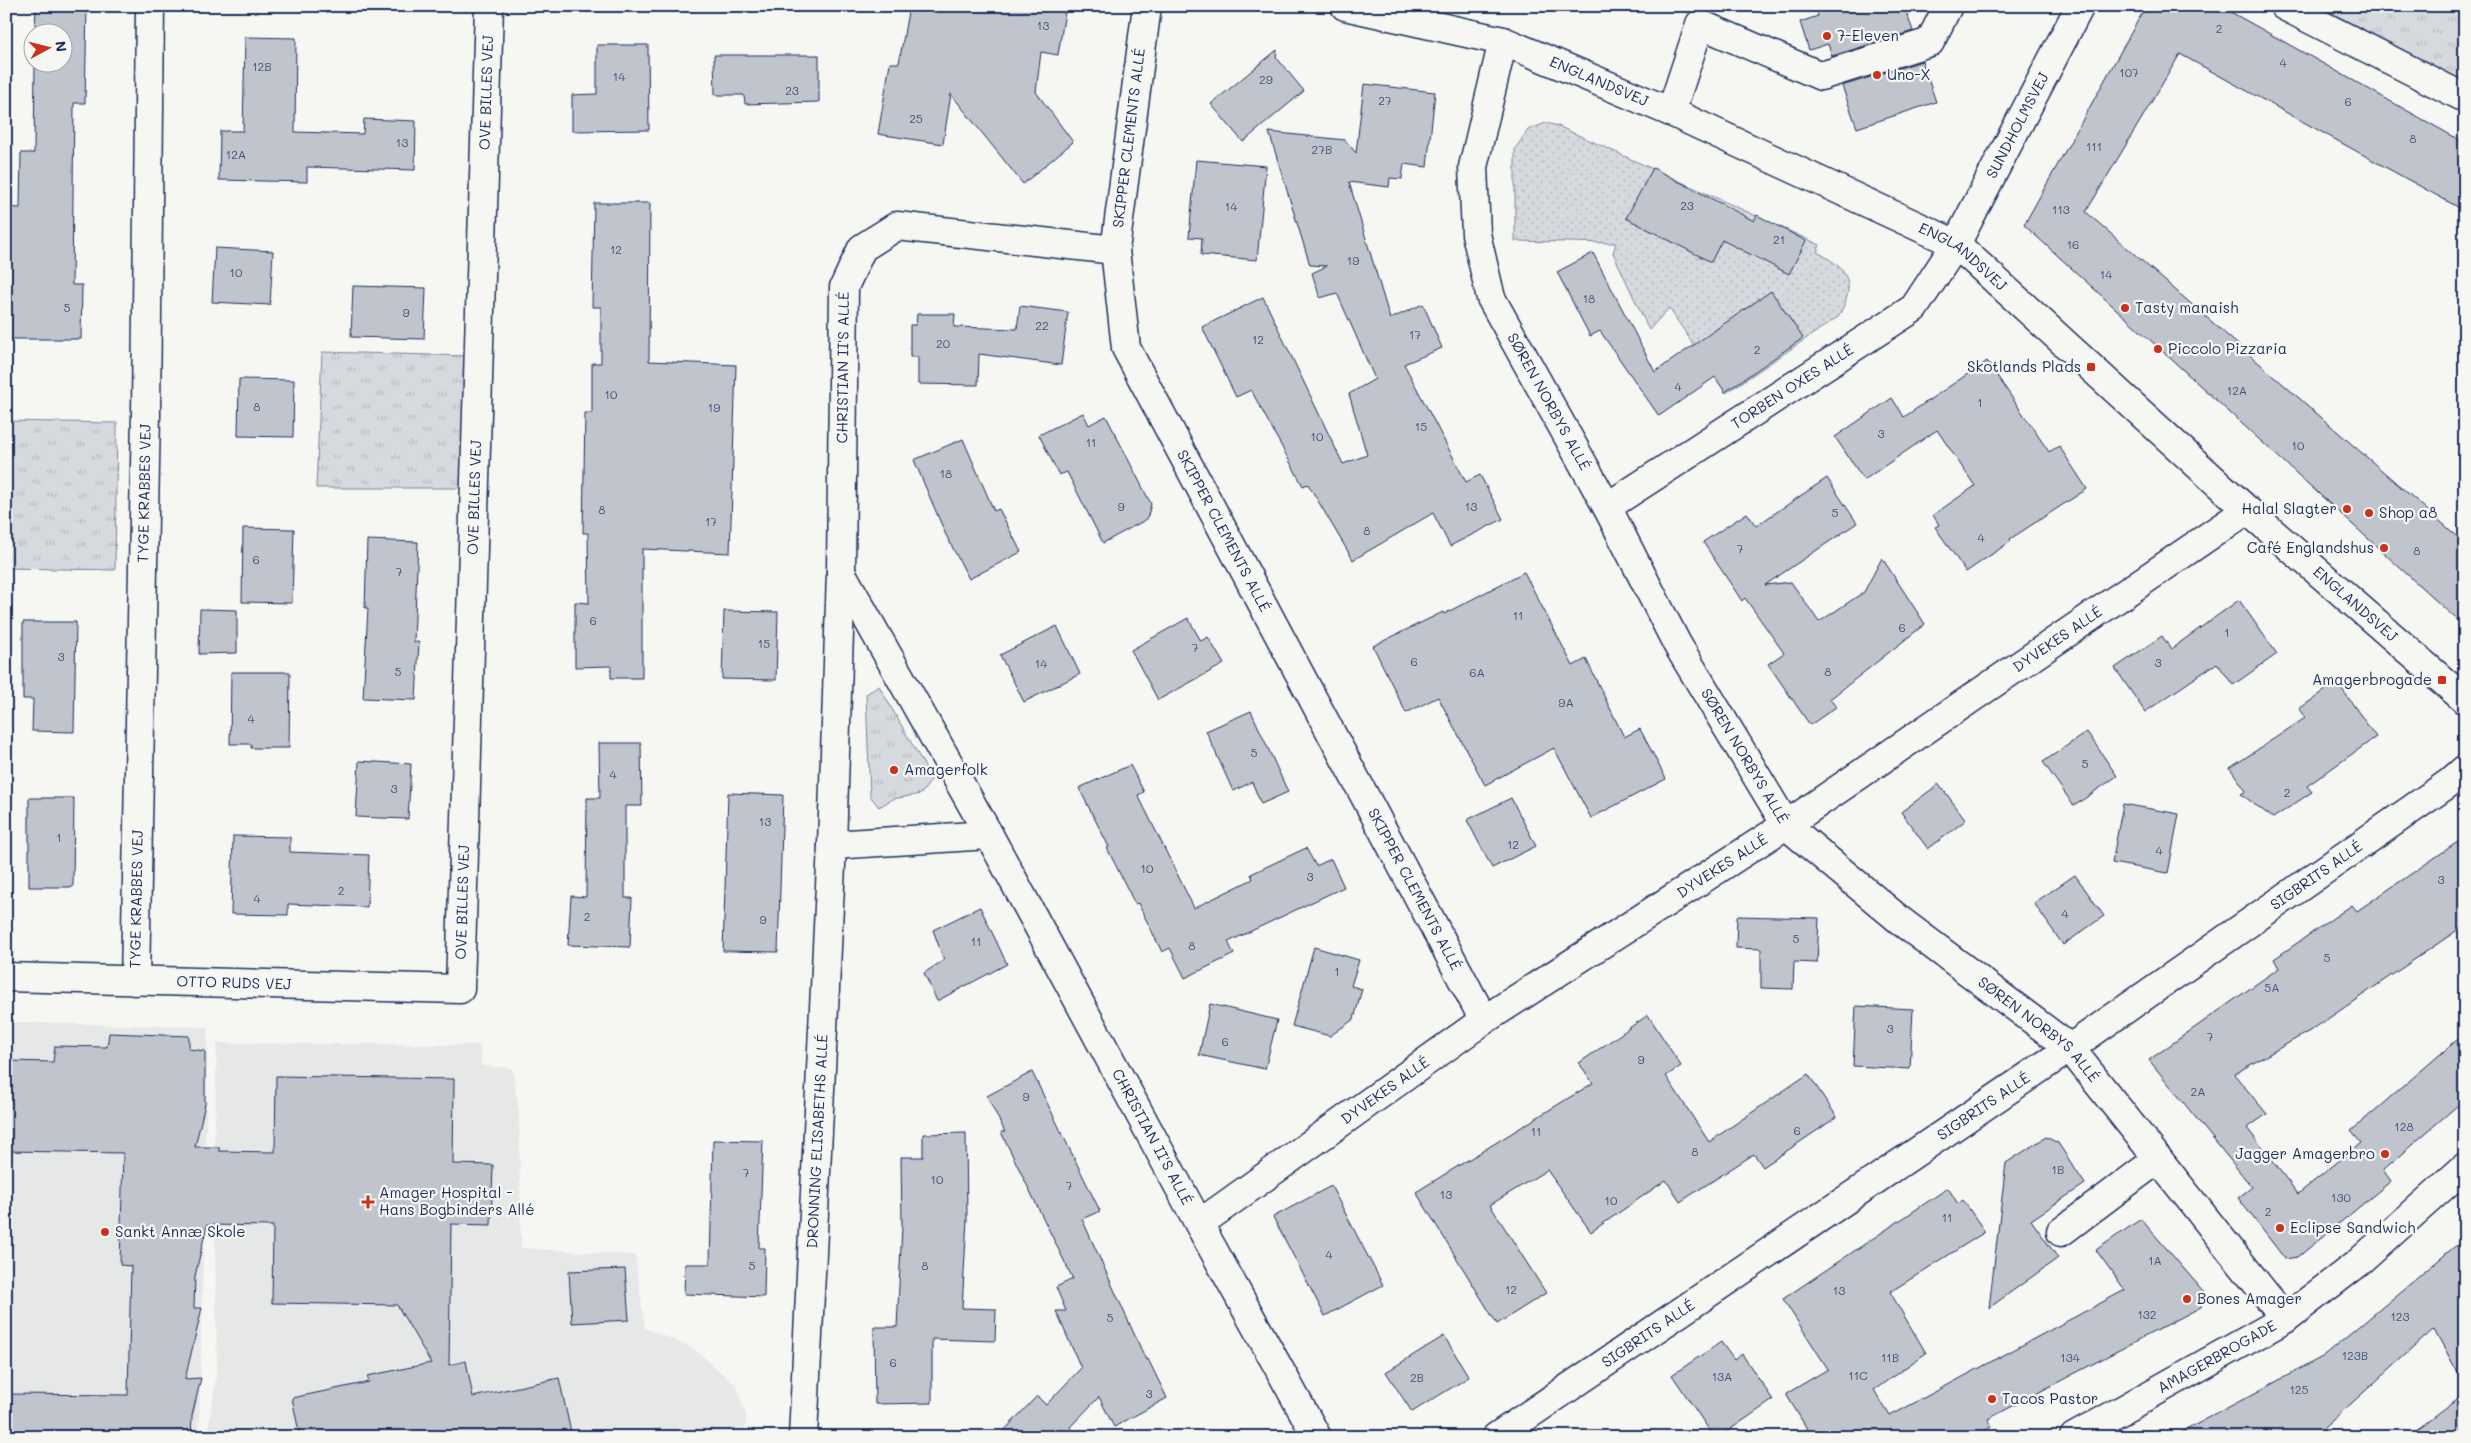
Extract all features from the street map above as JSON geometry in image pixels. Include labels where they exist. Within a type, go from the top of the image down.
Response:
[{"type":"street","name":"TYGE KRABBES VEJ","points":[[135,981],[146,413],[150,6]]},
{"type":"street","name":"OVE BILLES VEJ","points":[[460,988],[489,6]]},
{"type":"street","name":"SKIPPER CLEMENTS ALLÉ","points":[[1147,6],[1115,250],[1126,348],[1484,1020]]},
{"type":"street","name":"ENGLANDSVEJ","points":[[1345,6],[1503,41],[1671,112],[1956,244],[2246,510],[2465,700]]},
{"type":"street","points":[[1671,112],[1700,24],[1821,76],[1930,42],[1948,6]]},
{"type":"street","name":"SUNDHOLMSVEJ","points":[[1956,244],[2080,6]]},
{"type":"street","points":[[2284,6],[2465,98]]},
{"type":"street","name":"SØREN NORBYS ALLÉ","points":[[1503,41],[1473,167],[1476,234],[1491,298],[1607,507],[1677,644],[1786,825],[1902,922],[2070,1048],[2286,1319]]},
{"type":"street","name":"CHRISTIAN II'S ALLÉ","points":[[832,845],[841,572],[844,287],[862,248],[897,226],[1115,250]]},
{"type":"street","name":"TORBEN OXES ALLÉ","points":[[1607,507],[1914,308],[1956,244]]},
{"type":"street","name":"DYVEKES ALLÉ","points":[[1199,1224],[1484,1020],[1786,825],[2246,510]]},
{"type":"street","name":"CHRISTIAN II'S ALLÉ","points":[[841,572],[989,834],[1199,1224],[1317,1437]]},
{"type":"street","name":"SIGBRITS ALLÉ","points":[[1496,1437],[2070,1048],[2449,783],[2465,769]]},
{"type":"street","points":[[832,845],[989,834]]},
{"type":"street","name":"DRONNING ELISABETHS ALLÉ","points":[[803,1437],[832,845]]},
{"type":"street","name":"OTTO RUDS VEJ","points":[[6,977],[460,988]]},
{"type":"street","points":[[2061,1232],[2158,1159]]},
{"type":"street","name":"AMAGERBROGADE","points":[[2074,1437],[2286,1319],[2358,1263],[2465,1168]]},
{"type":"shaded area","name":"Sankt Annæ Skole","points":[[6,1022],[208,1027],[199,1437],[6,1437]]},
{"type":"shaded area","name":"Amager Hospital - Hans Bogbinders Allé","points":[[217,1043],[480,1045],[481,1066],[512,1068],[519,1112],[521,1248],[635,1255],[645,1328],[693,1348],[736,1385],[746,1415],[745,1437],[207,1437],[217,1371],[214,1157]]},
{"type":"green space","points":[[2318,6],[2465,6],[2465,82]]},
{"type":"green space","points":[[1546,123],[1558,126],[1820,245],[1817,252],[1828,258],[1843,271],[1847,278],[1847,295],[1838,317],[1726,393],[1669,308],[1649,330],[1613,253],[1616,243],[1515,241],[1515,149],[1528,130]]},
{"type":"green space","points":[[322,352],[470,356],[463,488],[316,488]]},
{"type":"green space","points":[[6,421],[117,423],[115,570],[6,568]]},
{"type":"green space","points":[[879,686],[932,779],[921,794],[893,799],[879,807],[870,796],[866,694]]},
{"type":"building","points":[[36,6],[87,6],[85,103],[74,103],[72,285],[82,285],[81,339],[10,339],[10,248],[6,248],[6,207],[20,208],[21,153],[34,153],[35,72],[72,72],[72,22],[35,22]]},
{"type":"building","points":[[909,6],[1066,6],[1058,55],[1041,52],[1036,92],[1073,142],[1023,184],[951,94],[943,144],[878,134],[890,63],[899,63]]},
{"type":"building","name":"7-Eleven","points":[[1815,6],[1904,6],[1913,31],[1832,56],[1828,44],[1809,50],[1800,22],[1818,16]]},
{"type":"building","points":[[2146,6],[2220,6],[2465,143],[2465,211],[2180,54],[2086,212],[2465,543],[2465,627],[2024,225]]},
{"type":"building","points":[[245,37],[296,38],[295,132],[363,134],[364,119],[416,121],[415,170],[307,167],[307,182],[219,180],[220,131],[243,131]]},
{"type":"building","points":[[597,45],[648,45],[649,130],[572,131],[572,95],[597,94]]},
{"type":"building","points":[[1277,50],[1276,57],[1304,91],[1243,142],[1211,104]]},
{"type":"building","points":[[714,55],[819,55],[819,102],[745,104],[744,95],[715,95]]},
{"type":"building","points":[[1922,61],[1936,102],[1857,128],[1842,86]]},
{"type":"building","points":[[1364,84],[1435,92],[1427,167],[1404,164],[1402,179],[1390,178],[1389,187],[1349,182],[1390,319],[1423,304],[1442,348],[1404,364],[1466,482],[1480,475],[1503,519],[1450,546],[1433,513],[1353,560],[1308,484],[1303,486],[1251,390],[1236,397],[1202,327],[1263,297],[1343,464],[1367,455],[1349,394],[1375,379],[1337,293],[1320,298],[1312,273],[1327,266],[1310,265],[1269,132],[1345,140],[1356,153]]},
{"type":"building","points":[[1196,160],[1266,166],[1257,260],[1201,255],[1202,238],[1189,237]]},
{"type":"building","points":[[1653,168],[1754,221],[1757,215],[1806,241],[1789,274],[1722,240],[1711,262],[1626,218]]},
{"type":"building","points":[[594,203],[650,203],[649,361],[736,365],[730,553],[642,549],[642,678],[611,678],[611,666],[575,667],[575,602],[589,603],[588,533],[583,533],[585,413],[592,413],[592,363],[601,363],[601,307],[592,307]]},
{"type":"building","points":[[215,248],[273,251],[270,305],[212,302]]},
{"type":"building","points":[[1593,253],[1655,372],[1771,291],[1803,338],[1725,392],[1715,377],[1659,416],[1600,331],[1590,336],[1557,272]]},
{"type":"building","points":[[353,286],[426,288],[424,339],[351,337]]},
{"type":"building","points":[[1020,306],[1068,312],[1061,365],[979,354],[978,385],[918,384],[918,357],[910,357],[910,325],[916,325],[917,314],[955,314],[954,327],[1017,329]]},
{"type":"building","points":[[1987,361],[2049,452],[2059,446],[2087,489],[2010,539],[2011,541],[1966,572],[1935,527],[1939,525],[1933,515],[1975,486],[1937,430],[1864,480],[1835,437],[1892,398],[1904,417]]},
{"type":"building","points":[[239,379],[294,380],[293,437],[238,436]]},
{"type":"building","points":[[1083,413],[1089,425],[1106,416],[1151,504],[1147,519],[1103,543],[1067,472],[1059,475],[1039,435]]},
{"type":"building","points":[[963,439],[994,511],[999,509],[1021,552],[969,579],[946,535],[914,460]]},
{"type":"building","points":[[1827,478],[1857,523],[1765,585],[1791,582],[1819,622],[1864,592],[1882,558],[1925,624],[1830,699],[1836,707],[1810,725],[1768,664],[1784,653],[1745,598],[1742,601],[1703,542],[1747,513],[1756,526]]},
{"type":"building","points":[[243,528],[294,529],[292,603],[242,602]]},
{"type":"building","points":[[367,540],[418,542],[414,642],[419,642],[416,700],[363,698],[368,608],[365,608]]},
{"type":"building","points":[[1524,572],[1573,666],[1586,659],[1624,737],[1640,729],[1666,779],[1591,818],[1554,748],[1485,785],[1438,697],[1406,713],[1373,646],[1443,612],[1444,614]]},
{"type":"building","points":[[2239,600],[2277,654],[2233,685],[2217,663],[2145,712],[2115,668],[2162,636],[2171,649]]},
{"type":"building","points":[[200,609],[237,610],[237,653],[199,654]]},
{"type":"building","points":[[724,611],[778,612],[776,680],[722,679]]},
{"type":"building","points":[[1188,618],[1201,641],[1208,637],[1224,664],[1158,700],[1131,650]]},
{"type":"building","points":[[23,622],[76,622],[74,732],[32,731],[33,699],[23,699]]},
{"type":"building","points":[[1057,626],[1080,674],[1024,702],[1000,655]]},
{"type":"building","points":[[231,672],[290,672],[289,748],[251,748],[251,744],[230,744]]},
{"type":"building","points":[[2337,682],[2376,737],[2307,786],[2312,792],[2273,818],[2241,794],[2246,791],[2230,768],[2305,718],[2299,709]]},
{"type":"building","points":[[1251,711],[1288,792],[1261,804],[1252,782],[1233,791],[1206,731]]},
{"type":"building","points":[[2087,732],[2117,776],[2074,806],[2043,762]]},
{"type":"building","points":[[599,743],[641,743],[642,806],[625,806],[625,898],[632,898],[630,947],[568,945],[571,896],[586,897],[587,798],[600,798]]},
{"type":"building","points":[[359,761],[411,764],[408,819],[356,817]]},
{"type":"building","points":[[1130,765],[1144,792],[1138,795],[1194,908],[1253,879],[1251,874],[1306,848],[1316,866],[1331,859],[1344,887],[1228,942],[1234,954],[1185,978],[1170,948],[1162,952],[1138,903],[1135,904],[1079,788]]},
{"type":"building","points":[[1939,784],[1966,820],[1928,849],[1901,812]]},
{"type":"building","points":[[728,793],[783,795],[778,952],[723,951]]},
{"type":"building","points":[[29,798],[74,798],[73,887],[29,887]]},
{"type":"building","points":[[1511,798],[1536,846],[1492,868],[1467,820]]},
{"type":"building","points":[[2123,804],[2179,814],[2168,873],[2112,863]]},
{"type":"building","points":[[233,836],[290,837],[290,852],[369,855],[367,907],[288,904],[288,915],[231,914]]},
{"type":"building","points":[[2465,837],[2465,925],[2313,1029],[2234,1074],[2267,1114],[2247,1128],[2298,1194],[2361,1143],[2351,1131],[2465,1033],[2465,1099],[2383,1170],[2391,1181],[2298,1257],[2285,1259],[2238,1198],[2252,1187],[2149,1060],[2279,968],[2274,959],[2352,905],[2357,911]]},
{"type":"building","points":[[2075,875],[2104,916],[2063,945],[2034,903]]},
{"type":"building","points":[[980,907],[1007,964],[937,1001],[924,973],[944,960],[933,930]]},
{"type":"building","points":[[1737,916],[1819,918],[1817,963],[1794,962],[1793,989],[1761,988],[1761,949],[1736,948]]},
{"type":"building","points":[[1314,947],[1359,960],[1351,986],[1362,989],[1354,1019],[1330,1036],[1292,1026]]},
{"type":"building","points":[[1210,1004],[1277,1020],[1265,1069],[1199,1055]]},
{"type":"building","points":[[1856,1006],[1913,1009],[1910,1069],[1853,1066]]},
{"type":"building","points":[[1648,1015],[1681,1066],[1666,1076],[1709,1142],[1808,1074],[1837,1117],[1763,1167],[1754,1154],[1680,1202],[1666,1180],[1591,1232],[1547,1170],[1490,1205],[1546,1293],[1497,1324],[1416,1192],[1593,1083],[1579,1063]]},
{"type":"building","points":[[109,1033],[189,1036],[189,1049],[205,1051],[205,1104],[195,1147],[219,1147],[219,1151],[275,1152],[276,1076],[454,1079],[453,1164],[493,1165],[491,1225],[451,1224],[449,1365],[466,1361],[473,1397],[559,1378],[572,1437],[300,1437],[292,1398],[369,1382],[367,1376],[431,1363],[397,1305],[272,1303],[273,1226],[207,1225],[195,1276],[194,1308],[202,1308],[185,1379],[201,1378],[192,1416],[191,1437],[6,1437],[6,1394],[128,1395],[131,1266],[120,1265],[123,1153],[6,1151],[6,1061],[53,1062],[55,1046],[107,1047]]},
{"type":"building","points":[[1032,1072],[1100,1211],[1082,1219],[1146,1360],[1148,1359],[1167,1398],[1114,1427],[1099,1397],[1070,1427],[1080,1437],[998,1437],[1037,1396],[1046,1405],[1081,1368],[1056,1311],[1066,1311],[1056,1287],[1073,1279],[1001,1132],[1005,1132],[987,1096]]},
{"type":"building","points":[[966,1133],[967,1219],[962,1308],[996,1309],[995,1341],[932,1339],[932,1403],[875,1404],[874,1327],[897,1327],[902,1226],[901,1157],[923,1157],[923,1134]]},
{"type":"building","points":[[2046,1137],[2058,1143],[2085,1184],[2031,1220],[2058,1258],[1989,1308],[2006,1163]]},
{"type":"building","points":[[713,1140],[763,1141],[759,1248],[765,1248],[764,1297],[684,1294],[685,1264],[710,1264]]},
{"type":"building","points":[[1331,1186],[1383,1285],[1325,1316],[1273,1217]]},
{"type":"building","points":[[1948,1188],[1958,1204],[1963,1200],[1985,1232],[1890,1292],[1926,1353],[1874,1390],[1890,1416],[2125,1290],[2096,1250],[2141,1219],[2204,1292],[2201,1307],[1988,1419],[1991,1427],[1974,1437],[1812,1437],[1786,1394],[1828,1369],[1783,1299]]},
{"type":"building","points":[[2465,1238],[2465,1386],[2434,1329],[2314,1437],[2173,1437],[2324,1356]]},
{"type":"building","points":[[625,1269],[629,1320],[572,1323],[569,1271]]},
{"type":"building","points":[[1444,1336],[1469,1377],[1412,1412],[1386,1372]]},
{"type":"building","points":[[1721,1342],[1734,1360],[1742,1354],[1773,1400],[1719,1437],[1714,1437],[1672,1375]]},
{"type":"building","points":[[2465,1393],[2465,1437],[2407,1437]]},
{"type":"place","name":"7-Eleven","points":[[1827,36]]},
{"type":"place","name":"Uno-X","points":[[1877,75]]},
{"type":"place","name":"Tasty manaish","points":[[2125,308]]},
{"type":"place","name":"Piccolo Pizzaria","points":[[2158,349]]},
{"type":"place","name":"Skotlands Plads","points":[[2091,367]]},
{"type":"place","name":"Halal Slagter","points":[[2347,509]]},
{"type":"place","name":"Shop a8","points":[[2369,513]]},
{"type":"place","name":"Café Englandshus","points":[[2384,548]]},
{"type":"place","name":"Amagerbrogade","points":[[2442,680]]},
{"type":"place","name":"Amagerfolk","points":[[894,770]]},
{"type":"place","name":"Jagger Amagerbro","points":[[2385,1154]]},
{"type":"place","name":"Amager Hospital - Hans Bogbinders Allé","points":[[368,1202]]},
{"type":"place","name":"Eclipse Sandwich","points":[[2280,1228]]},
{"type":"place","name":"Sankt Annæ Skole","points":[[105,1232]]},
{"type":"place","name":"Bones Amager","points":[[2187,1299]]},
{"type":"place","name":"Tacos Pastor","points":[[1992,1399]]}]
